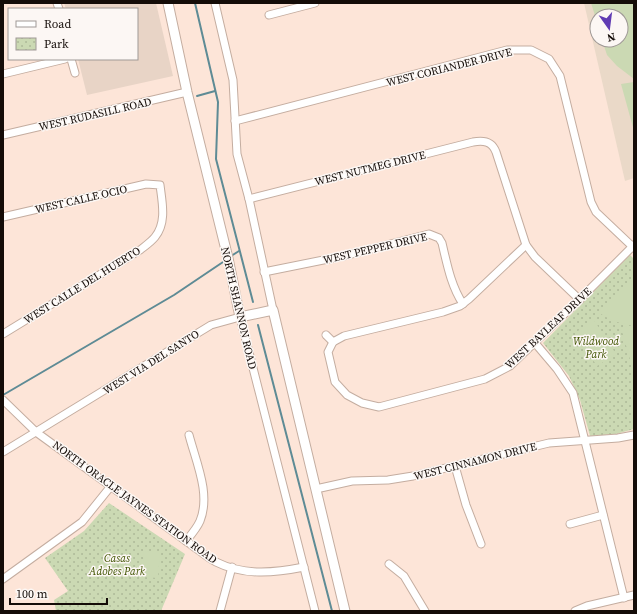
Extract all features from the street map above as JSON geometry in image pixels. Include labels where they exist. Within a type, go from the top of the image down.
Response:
[{"type":"street","name":"NORTH SHANNON ROAD","points":[[168,3],[187,92],[228,258],[240,318],[315,611]]},
{"type":"street","points":[[215,3],[233,80],[236,154],[249,199],[264,272],[345,611]]},
{"type":"street","points":[[269,15],[315,3]]},
{"type":"street","name":"WEST CORIANDER DRIVE","points":[[235,121],[508,50],[531,50],[549,59],[560,76],[591,202],[596,212],[634,246]]},
{"type":"street","points":[[3,74],[61,60]]},
{"type":"street","points":[[71,60],[75,73]]},
{"type":"street","name":"WEST RUDASILL ROAD","points":[[3,136],[187,92]]},
{"type":"street","name":"WEST NUTMEG DRIVE","points":[[249,199],[473,142],[484,141],[491,143],[496,152],[526,245]]},
{"type":"street","name":"WEST CALLE OCIO","points":[[3,217],[146,184],[160,185]]},
{"type":"street","name":"WEST CALLE DEL HUERTO","points":[[3,334],[140,250],[155,236],[162,220],[163,206],[160,185]]},
{"type":"street","name":"WEST PEPPER DRIVE","points":[[264,272],[348,255],[428,234],[439,235],[450,276],[458,297],[463,304]]},
{"type":"street","points":[[326,335],[333,342],[344,336],[443,312],[463,304],[526,245],[535,257],[580,300]]},
{"type":"street","name":"WEST BAYLEAF DRIVE","points":[[333,342],[328,352],[336,382],[347,395],[362,403],[379,407],[486,379],[510,366],[580,300],[634,246]]},
{"type":"street","name":"WEST VIA DEL SANTO","points":[[3,452],[211,325],[273,310]]},
{"type":"street","points":[[535,343],[557,368],[573,393],[624,598]]},
{"type":"street","name":"NORTH ORACLE JAYNES STATION ROAD","points":[[3,400],[36,432],[216,562],[241,570],[262,572],[283,571],[304,567]]},
{"type":"street","points":[[186,541],[200,521],[204,504],[203,487],[189,435]]},
{"type":"street","name":"WEST CINNAMON DRIVE","points":[[316,489],[352,481],[401,479],[548,443],[618,438],[634,435]]},
{"type":"street","points":[[455,466],[466,505],[482,544]]},
{"type":"street","points":[[3,579],[82,522],[111,486]]},
{"type":"street","points":[[570,524],[603,515]]},
{"type":"street","points":[[389,564],[404,576],[425,611]]},
{"type":"street","points":[[220,611],[232,568]]},
{"type":"street","points":[[575,611],[586,606],[634,595]]},
{"type":"shaded area","points":[[64,3],[156,3],[173,76],[87,95],[78,60],[138,60],[138,8],[66,8]]},
{"type":"shaded area","points":[[584,3],[634,3],[634,178],[625,181],[594,48],[629,48],[629,8],[589,8],[589,25]]},
{"type":"green space","points":[[591,3],[634,3],[634,79],[617,66],[607,55],[605,48],[629,48],[629,8],[593,8]]},
{"type":"green space","points":[[634,82],[634,131],[621,84]]},
{"type":"green space","name":"Wildwood Park","points":[[630,255],[634,259],[634,429],[616,434],[590,436],[580,400],[569,376],[543,343]]},
{"type":"green space","points":[[626,284],[634,284],[634,366],[632,366],[621,328],[633,325],[623,324],[598,312]]},
{"type":"green space","points":[[594,320],[616,354],[597,366],[575,333]]},
{"type":"green space","name":"Casas Adobes Park","points":[[109,503],[185,554],[161,611],[56,611],[54,600],[68,591],[45,558],[84,531]]},
{"type":"green space","points":[[144,551],[160,552],[158,578],[143,577]]},
{"type":"waterway","points":[[195,3],[218,102],[216,159],[253,302]]},
{"type":"waterway","points":[[197,96],[215,91]]},
{"type":"waterway","points":[[231,256],[239,251]]},
{"type":"waterway","points":[[3,395],[174,295],[226,260]]},
{"type":"waterway","points":[[258,325],[332,611]]}]
